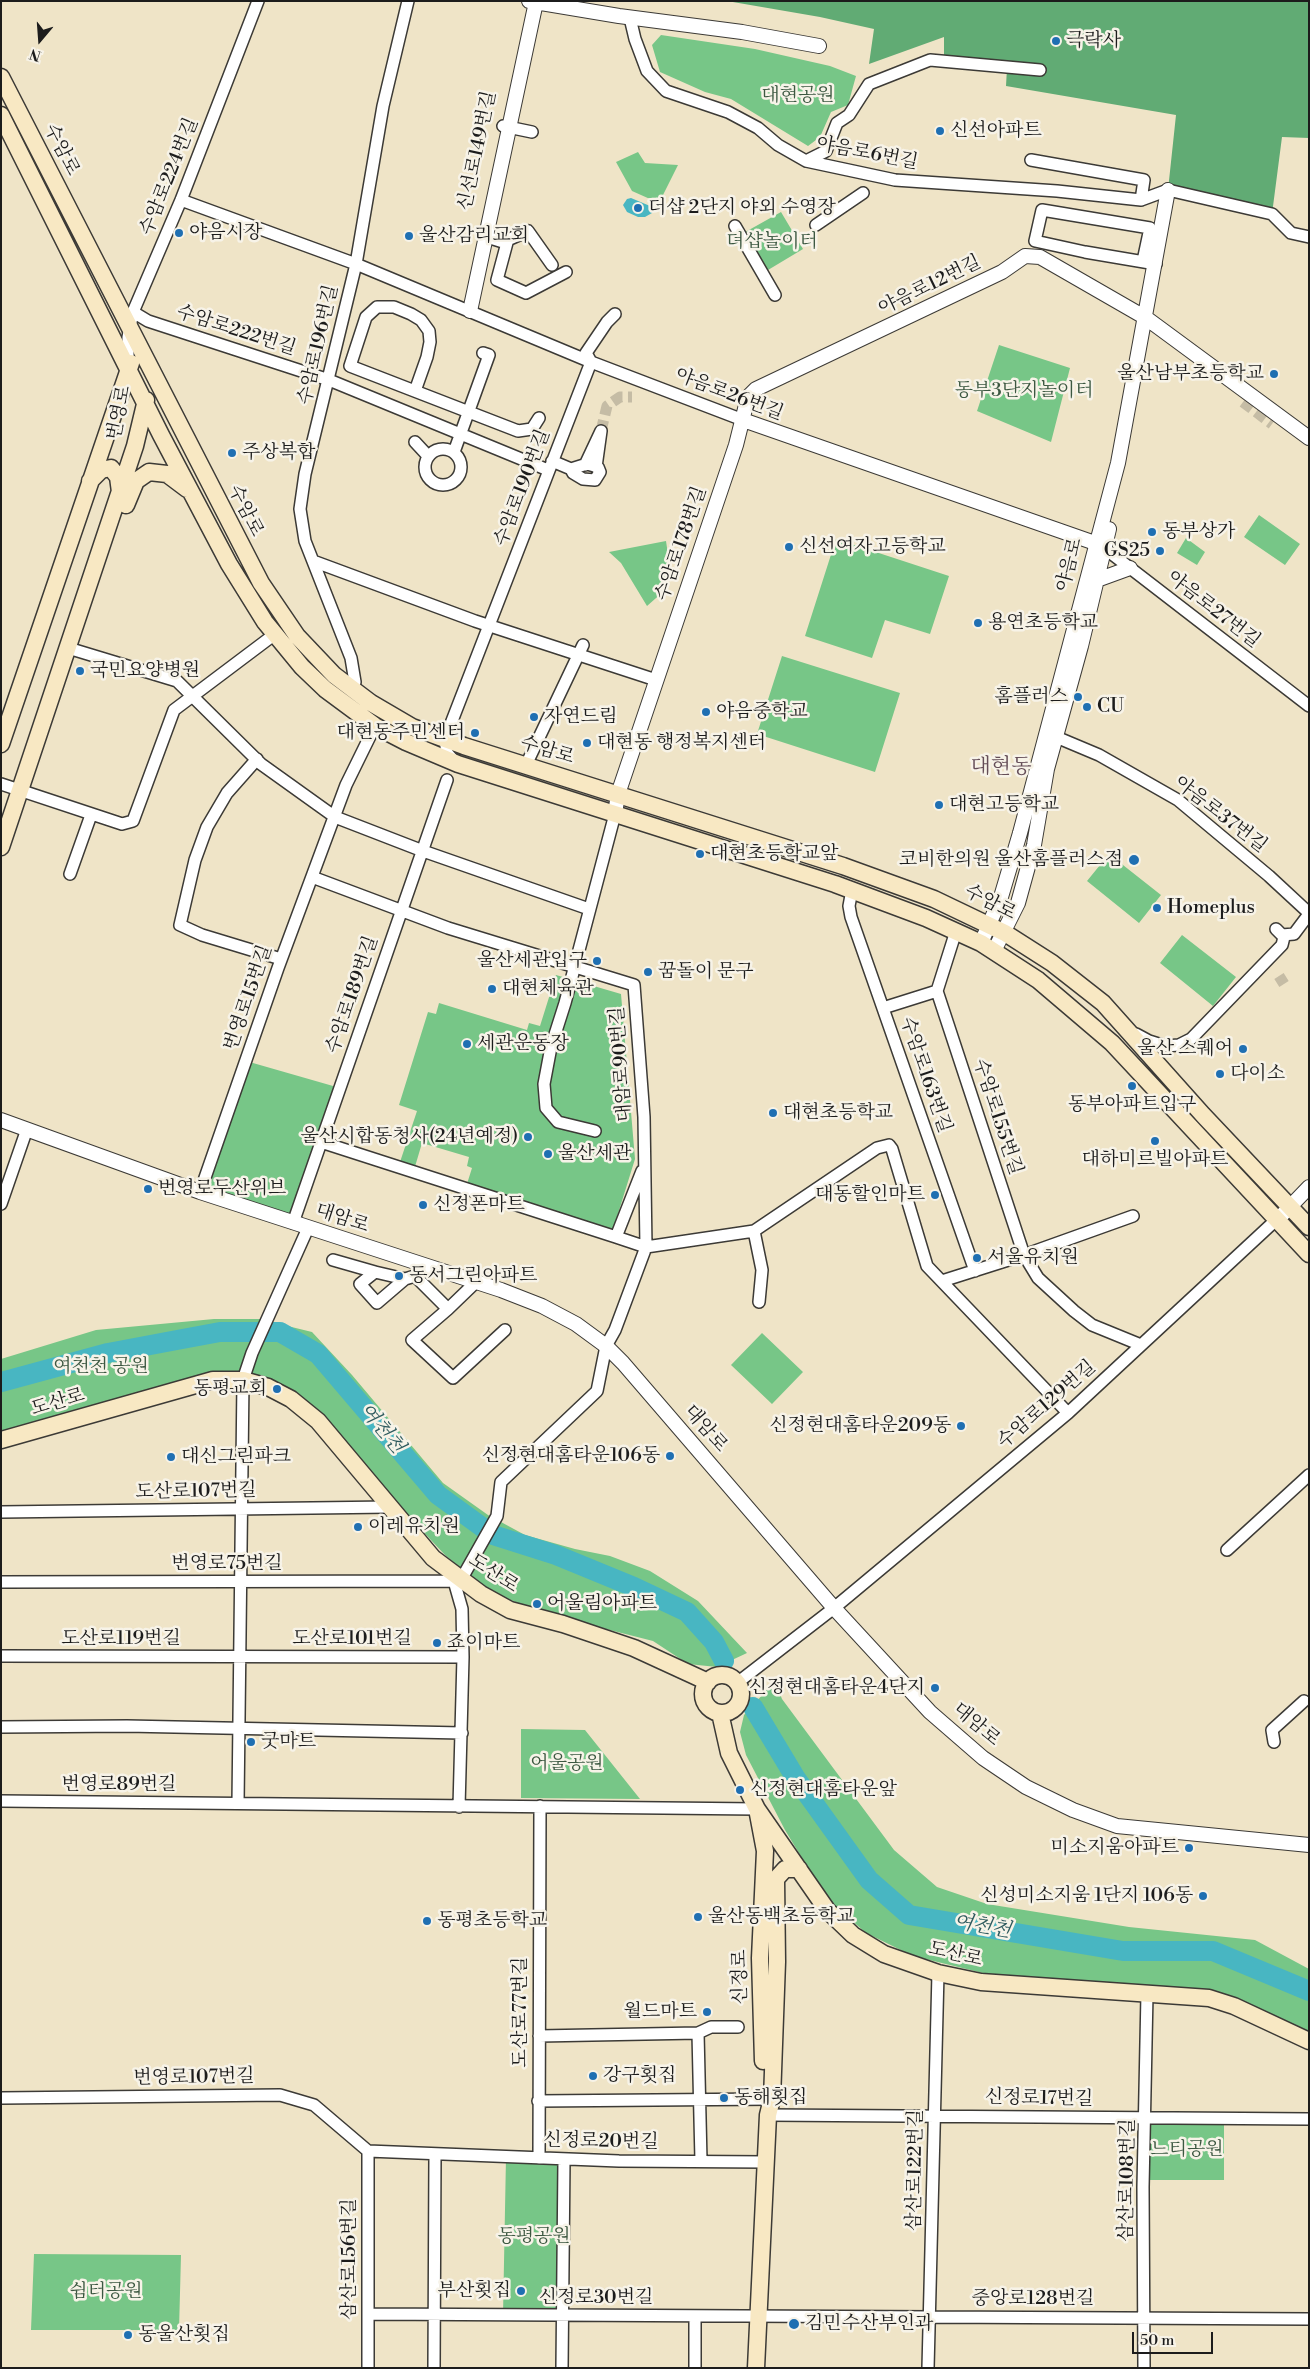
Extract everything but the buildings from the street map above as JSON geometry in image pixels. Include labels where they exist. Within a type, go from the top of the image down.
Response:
[{"type":"main road","name":"수암로","points":[[1,77],[131,319],[143,354],[241,546],[278,611],[313,655],[353,690],[389,715],[412,727],[843,866],[934,899],[1005,932],[1084,986],[1120,1021],[1203,1114],[1309,1227]]},
{"type":"main road","name":"수암로","points":[[1,115],[229,564],[274,634],[325,689],[375,726],[406,742],[458,764],[852,890],[956,931],[987,947],[1064,1000],[1112,1043],[1309,1254]]},
{"type":"main road","name":"번영로","points":[[1,744],[128,368],[135,358],[143,354],[146,403],[120,492],[1,847]]},
{"type":"main road","points":[[90,481],[101,470],[111,468],[118,477],[120,492]]},
{"type":"main road","points":[[92,574],[140,477],[155,472],[168,474],[180,482],[193,496]]},
{"type":"main road","name":"도산로","points":[[1,1440],[203,1382],[223,1379],[243,1380],[268,1387],[283,1395],[318,1421],[433,1558],[458,1579],[510,1610],[563,1624],[634,1648],[708,1682]]},
{"type":"main road","points":[[721,1676],[743,1679],[740,1699],[731,1711],[720,1713],[707,1707],[703,1698],[704,1688],[708,1682],[721,1676]]},
{"type":"main road","name":"도산로","points":[[720,1713],[729,1753],[757,1809],[827,1910],[853,1935],[884,1954],[938,1974],[981,1982],[1209,1998],[1234,2006],[1309,2041]]},
{"type":"main road","name":"신정로","points":[[757,1809],[765,1851],[760,1958],[768,2104]]},
{"type":"main road","name":"신정로","points":[[756,2368],[757,2316],[777,1962],[775,1869],[781,1842]]},
{"type":"main road","points":[[776,1879],[785,1869],[799,1869]]},
{"type":"street","name":"수암로224번길","points":[[128,368],[131,319],[181,200],[258,1]]},
{"type":"street","name":"수암로196번길","points":[[353,690],[355,673],[351,658],[305,541],[300,509],[305,474],[356,264],[383,106],[408,1]]},
{"type":"street","points":[[532,2],[630,18],[742,32],[819,46]]},
{"type":"street","name":"신선로149번길","points":[[466,309],[532,2]]},
{"type":"street","name":"야음로6번길","points":[[630,18],[634,39],[647,71],[666,91],[728,112],[758,128],[778,144],[806,161],[895,180],[1057,191],[1141,200],[1168,190]]},
{"type":"street","points":[[806,161],[826,151],[836,123],[849,115],[869,84],[930,60],[1040,70]]},
{"type":"street","points":[[466,309],[487,237],[506,127],[532,132]]},
{"type":"street","points":[[1031,160],[1144,180],[1141,200]]},
{"type":"street","points":[[1168,190],[1272,214],[1291,233],[1309,237]]},
{"type":"street","name":"야음로","points":[[987,947],[990,924],[1001,897],[1051,735],[1082,646],[1097,580],[1100,545],[1126,467],[1150,321],[1150,262],[1168,190]]},
{"type":"street","points":[[816,224],[863,193]]},
{"type":"street","name":"야음로26번길","points":[[181,200],[356,264],[590,362],[743,420],[1100,545]]},
{"type":"street","points":[[1042,210],[1150,228],[1150,262],[1085,252],[1035,241],[1042,210]]},
{"type":"street","points":[[735,226],[775,295]]},
{"type":"street","points":[[487,237],[503,242],[528,231],[552,265]]},
{"type":"street","points":[[508,239],[497,280],[526,294],[566,272]]},
{"type":"street","name":"야음로12번길","points":[[743,420],[748,397],[756,389],[1002,272],[1024,256],[1040,257],[1150,321],[1309,438]]},
{"type":"street","points":[[415,391],[427,357],[430,342],[428,331],[421,320],[411,314],[394,307],[376,307],[366,317],[350,366],[518,431],[526,432],[532,430],[539,418]]},
{"type":"street","name":"수암로190번길","points":[[445,739],[590,362],[586,353],[606,322],[616,314]]},
{"type":"street","name":"수암로222번길","points":[[131,319],[148,321],[329,380],[460,433],[550,466],[571,469],[590,466],[599,470],[599,475],[595,480],[590,481],[578,477],[571,469]]},
{"type":"street","name":"야음로","points":[[987,947],[1005,932],[1018,903],[1034,845],[1051,735],[1100,545],[1150,321]]},
{"type":"street","points":[[454,452],[489,355],[483,353]]},
{"type":"street","name":"수암로178번길","points":[[615,814],[618,794],[743,420]]},
{"type":"street","points":[[415,442],[428,456]]},
{"type":"street","points":[[443,448],[454,452],[461,463],[460,475],[451,483],[445,485],[433,482],[425,473],[425,461],[428,456],[432,452],[443,448]]},
{"type":"street","name":"야음로27번길","points":[[1100,545],[1309,706]]},
{"type":"street","points":[[313,561],[490,626],[581,651],[656,680]]},
{"type":"street","name":"야음로","points":[[1097,580],[1130,568]]},
{"type":"street","points":[[1,784],[122,824],[133,821],[174,710],[274,634]]},
{"type":"street","points":[[68,648],[177,681],[257,759],[305,798],[335,817],[423,851],[589,909]]},
{"type":"street","points":[[526,765],[581,651]]},
{"type":"street","name":"번영로15번길","points":[[200,1192],[281,959],[346,785],[375,726]]},
{"type":"street","name":"야음로37번길","points":[[1051,735],[1100,755],[1178,800],[1269,876],[1309,914]]},
{"type":"street","points":[[445,739],[447,753],[458,764]]},
{"type":"street","points":[[257,759],[227,793],[207,827],[195,860],[180,925],[202,935],[281,959]]},
{"type":"street","name":"수암로189번길","points":[[293,1223],[448,780]]},
{"type":"street","points":[[595,1131],[558,1122],[546,1108],[544,1084],[551,1047],[615,814]]},
{"type":"street","points":[[70,874],[91,815]]},
{"type":"street","name":"대암로90번길","points":[[312,877],[448,928],[634,985],[644,1117],[646,1247],[615,1330],[606,1346],[596,1391],[501,1482],[496,1516],[458,1579]]},
{"type":"street","name":"수암로163번길","points":[[852,890],[848,906],[851,917],[975,1270]]},
{"type":"street","points":[[1120,1021],[1139,1036],[1158,1045],[1172,1046],[1185,1043],[1282,945],[1285,940],[1279,932],[1294,934],[1309,914]]},
{"type":"street","points":[[883,1008],[936,991],[956,931]]},
{"type":"street","name":"수암로155번길","points":[[936,991],[1024,1255],[1038,1278],[1092,1325],[1141,1345]]},
{"type":"street","name":"대암로","points":[[1,1120],[200,1192],[476,1282],[542,1306],[576,1324],[606,1346],[834,1608],[930,1712],[983,1758],[1026,1787],[1073,1810],[1117,1826],[1309,1845]]},
{"type":"street","points":[[1,1204],[27,1129]]},
{"type":"street","points":[[321,1142],[646,1247],[754,1231],[877,1148],[888,1145],[892,1149],[927,1266],[1068,1413]]},
{"type":"street","points":[[616,1237],[644,1167]]},
{"type":"street","points":[[1276,1220],[1309,1187]]},
{"type":"street","points":[[942,1281],[1024,1255],[1134,1216]]},
{"type":"street","name":"수암로129번길","points":[[743,1679],[834,1608],[1068,1413],[1276,1220]]},
{"type":"street","points":[[308,1228],[252,1353],[243,1380],[238,1803],[757,1809]]},
{"type":"street","points":[[754,1231],[762,1270],[759,1302]]},
{"type":"street","points":[[332,1260],[405,1279]]},
{"type":"street","points":[[375,1272],[360,1284],[378,1303],[405,1279],[415,1276],[448,1309]]},
{"type":"street","points":[[476,1282],[412,1340],[453,1378],[505,1330]]},
{"type":"street","points":[[1227,1550],[1309,1475]]},
{"type":"street","name":"도산로107번길","points":[[1,1512],[390,1507]]},
{"type":"street","points":[[458,1579],[462,1609],[463,1657],[459,1806]]},
{"type":"street","name":"번영로75번길","points":[[1,1582],[458,1579]]},
{"type":"street","name":"도산로119번길","points":[[1,1656],[240,1656]]},
{"type":"street","name":"도산로101번길","points":[[240,1656],[463,1657]]},
{"type":"street","points":[[1274,1742],[1272,1730],[1304,1701]]},
{"type":"street","points":[[1,1727],[92,1725],[462,1733]]},
{"type":"street","name":"번영로89번길","points":[[1,1801],[238,1803]]},
{"type":"street","name":"도산로77번길","points":[[539,2158],[540,1806]]},
{"type":"street","name":"삼산로122번길","points":[[928,2368],[938,1974]]},
{"type":"street","name":"삼산로108번길","points":[[1144,2368],[1143,2187],[1146,2117],[1147,1994]]},
{"type":"street","points":[[539,2036],[698,2033],[711,2027],[738,2027]]},
{"type":"street","points":[[698,2033],[701,2161]]},
{"type":"street","name":"번영로107번길","points":[[1,2098],[280,2095],[314,2105],[368,2151]]},
{"type":"street","name":"신정로17번길","points":[[538,2101],[701,2100],[934,2115],[1309,2119]]},
{"type":"street","name":"신정로20번길","points":[[368,2151],[564,2159],[766,2162]]},
{"type":"street","name":"삼산로156번길","points":[[368,2151],[368,2368]]},
{"type":"street","points":[[434,2154],[434,2368]]},
{"type":"street","points":[[562,2368],[564,2159]]},
{"type":"street","name":"신정로30번길","points":[[368,2314],[757,2316]]},
{"type":"street","points":[[695,2316],[695,2368]]},
{"type":"street","name":"중앙로128번길","points":[[757,2316],[1309,2319]]},
{"type":"green space","points":[[727,1],[1309,1],[1309,138],[1282,137],[1272,214],[1168,190],[1176,115],[1006,86],[1007,68],[944,58],[944,37],[869,64],[874,29],[820,17]]},
{"type":"green space","name":"대현공원","points":[[661,35],[755,49],[830,66],[856,76],[848,105],[831,112],[820,137],[808,146],[731,99],[705,92],[660,72],[652,45]]},
{"type":"green space","points":[[638,152],[645,163],[678,165],[659,203],[632,191],[616,162]]},
{"type":"green space","name":"뎌샵놀이터","points":[[781,212],[803,249],[763,273],[740,235]]},
{"type":"green space","name":"동부3단지놀이터","points":[[999,345],[1070,368],[1051,442],[977,411]]},
{"type":"green space","points":[[1259,515],[1300,544],[1285,565],[1244,537]]},
{"type":"green space","points":[[1186,538],[1205,552],[1197,565],[1177,553]]},
{"type":"green space","points":[[836,539],[949,576],[930,634],[885,620],[872,658],[805,636]]},
{"type":"green space","points":[[666,541],[670,568],[664,591],[647,606],[621,563],[609,552]]},
{"type":"green space","points":[[782,656],[900,693],[875,772],[757,734]]},
{"type":"green space","points":[[1109,854],[1161,895],[1139,923],[1087,881]]},
{"type":"green space","points":[[1182,935],[1236,977],[1213,1006],[1160,963]]},
{"type":"green space","points":[[556,975],[621,994],[635,1159],[612,1233],[466,1187],[472,1168],[467,1166],[469,1157],[422,1143],[414,1170],[399,1165],[417,1111],[399,1105],[428,1012],[436,1014],[439,1003],[527,1030],[529,1023],[540,1026]]},
{"type":"green space","points":[[246,1061],[340,1088],[293,1223],[200,1192]]},
{"type":"green space","name":"여천천 공원","points":[[214,1319],[259,1319],[312,1332],[352,1375],[443,1483],[488,1515],[525,1535],[575,1549],[610,1556],[650,1571],[698,1601],[747,1653],[717,1667],[688,1664],[653,1641],[539,1612],[485,1589],[445,1555],[350,1454],[254,1377],[1,1434],[1,1359],[96,1330]]},
{"type":"green space","points":[[762,1333],[803,1372],[772,1404],[731,1365]]},
{"type":"green space","points":[[775,1681],[782,1699],[894,1850],[937,1887],[987,1904],[1129,1927],[1255,1940],[1309,1969],[1309,2036],[1212,1994],[1176,1987],[991,1975],[913,1956],[866,1933],[826,1898],[785,1830],[746,1755],[740,1732],[744,1715]]},
{"type":"green space","name":"어울공원","points":[[521,1729],[585,1730],[640,1799],[521,1798]]},
{"type":"green space","name":"느티공원","points":[[1149,2120],[1224,2121],[1224,2180],[1149,2180]]},
{"type":"green space","name":"동평공원","points":[[506,2157],[564,2159],[562,2315],[503,2315]]},
{"type":"green space","name":"쉼터공원","points":[[34,2254],[181,2255],[179,2330],[31,2330]]},
{"type":"water","name":"더샵 2단지 야외 수영장","points":[[631,198],[650,206],[653,210],[652,213],[645,217],[638,217],[627,212],[623,205],[627,199]]},
{"type":"waterway","name":"여천천","points":[[1,1382],[108,1353],[220,1332],[280,1332],[318,1354],[438,1495],[493,1535],[556,1555],[634,1587],[687,1612],[714,1642],[724,1661]]},
{"type":"waterway","name":"여천천","points":[[753,1707],[795,1777],[869,1880],[909,1915],[1123,1951],[1213,1951],[1309,1991]]},
{"type":"tunnel","points":[[601,431],[607,406],[620,397],[632,397]]},
{"type":"tunnel","points":[[1243,402],[1272,424]]},
{"type":"tunnel","points":[[1279,976],[1284,984]]},
{"type":"place","name":"극락사","points":[[1056,41]]},
{"type":"place","name":"신선아파트","points":[[940,131]]},
{"type":"place","name":"더샵 2단지 야외 수영장","points":[[638,208]]},
{"type":"place","name":"야음시장","points":[[179,233]]},
{"type":"place","name":"울산감리교회","points":[[409,236]]},
{"type":"place","name":"울산남부초등학교","points":[[1274,374]]},
{"type":"place","name":"주상복합","points":[[232,453]]},
{"type":"place","name":"동부상가","points":[[1152,532]]},
{"type":"place","name":"신선여자고등학교","points":[[789,547]]},
{"type":"place","name":"GS25","points":[[1160,551]]},
{"type":"place","name":"용연초등학교","points":[[978,623]]},
{"type":"place","name":"국민요양병원","points":[[80,671]]},
{"type":"place","name":"홈플러스","points":[[1078,697]]},
{"type":"place","name":"CU","points":[[1087,707]]},
{"type":"place","name":"야음중학교","points":[[706,712]]},
{"type":"place","name":"자연드림","points":[[534,717]]},
{"type":"place","name":"대현동주민센터","points":[[475,733]]},
{"type":"place","name":"대현동 행정복지센터","points":[[587,743]]},
{"type":"place","name":"대현고등학교","points":[[939,805]]},
{"type":"place","name":"대현초등학교앞","points":[[700,854]]},
{"type":"place","name":"코비한의원 울산홈플러스점","points":[[1134,860]]},
{"type":"place","name":"Homeplus","points":[[1157,908]]},
{"type":"place","name":"울산세관입구","points":[[597,961]]},
{"type":"place","name":"꿈돌이 문구","points":[[648,972]]},
{"type":"place","name":"대현체육관","points":[[492,989]]},
{"type":"place","name":"세관운동장","points":[[467,1044]]},
{"type":"place","name":"울산 스퀘어","points":[[1243,1049]]},
{"type":"place","name":"다이소","points":[[1220,1074]]},
{"type":"place","name":"동부아파트입구","points":[[1132,1086]]},
{"type":"place","name":"대현초등학교","points":[[773,1113]]},
{"type":"place","name":"울산시합동청사(24년예정)","points":[[528,1137]]},
{"type":"place","name":"대하미르빌아파트","points":[[1155,1141]]},
{"type":"place","name":"울산세관","points":[[548,1154]]},
{"type":"place","name":"번영로두산위브","points":[[148,1189]]},
{"type":"place","name":"대동할인마트","points":[[935,1195]]},
{"type":"place","name":"신정폰마트","points":[[423,1205]]},
{"type":"place","name":"서울유치원","points":[[977,1258]]},
{"type":"place","name":"동서그린아파트","points":[[399,1276]]},
{"type":"place","name":"동평교회","points":[[277,1389]]},
{"type":"place","name":"신정현대홈타운209동","points":[[961,1426]]},
{"type":"place","name":"신정현대홈타운106동","points":[[670,1456]]},
{"type":"place","name":"대신그린파크","points":[[171,1457]]},
{"type":"place","name":"이레유치원","points":[[358,1527]]},
{"type":"place","name":"어울림아파트","points":[[537,1604]]},
{"type":"place","name":"죠이마트","points":[[437,1643]]},
{"type":"place","name":"신정현대홈타운4단지","points":[[935,1688]]},
{"type":"place","name":"굿마트","points":[[251,1742]]},
{"type":"place","name":"신정현대홈타운앞","points":[[740,1790]]},
{"type":"place","name":"미소지움아파트","points":[[1189,1848]]},
{"type":"place","name":"신성미소지움 1단지 106동","points":[[1203,1896]]},
{"type":"place","name":"울산동백초등학교","points":[[698,1917]]},
{"type":"place","name":"동평초등학교","points":[[427,1921]]},
{"type":"place","name":"월드마트","points":[[707,2012]]},
{"type":"place","name":"강구횟집","points":[[593,2076]]},
{"type":"place","name":"동해횟집","points":[[724,2098]]},
{"type":"place","name":"부산횟집","points":[[521,2291]]},
{"type":"place","name":"김민수산부인과","points":[[794,2324]]},
{"type":"place","name":"동울산횟집","points":[[128,2335]]},
{"type":"district","name":"대현동","points":[[1001,768]]}]
